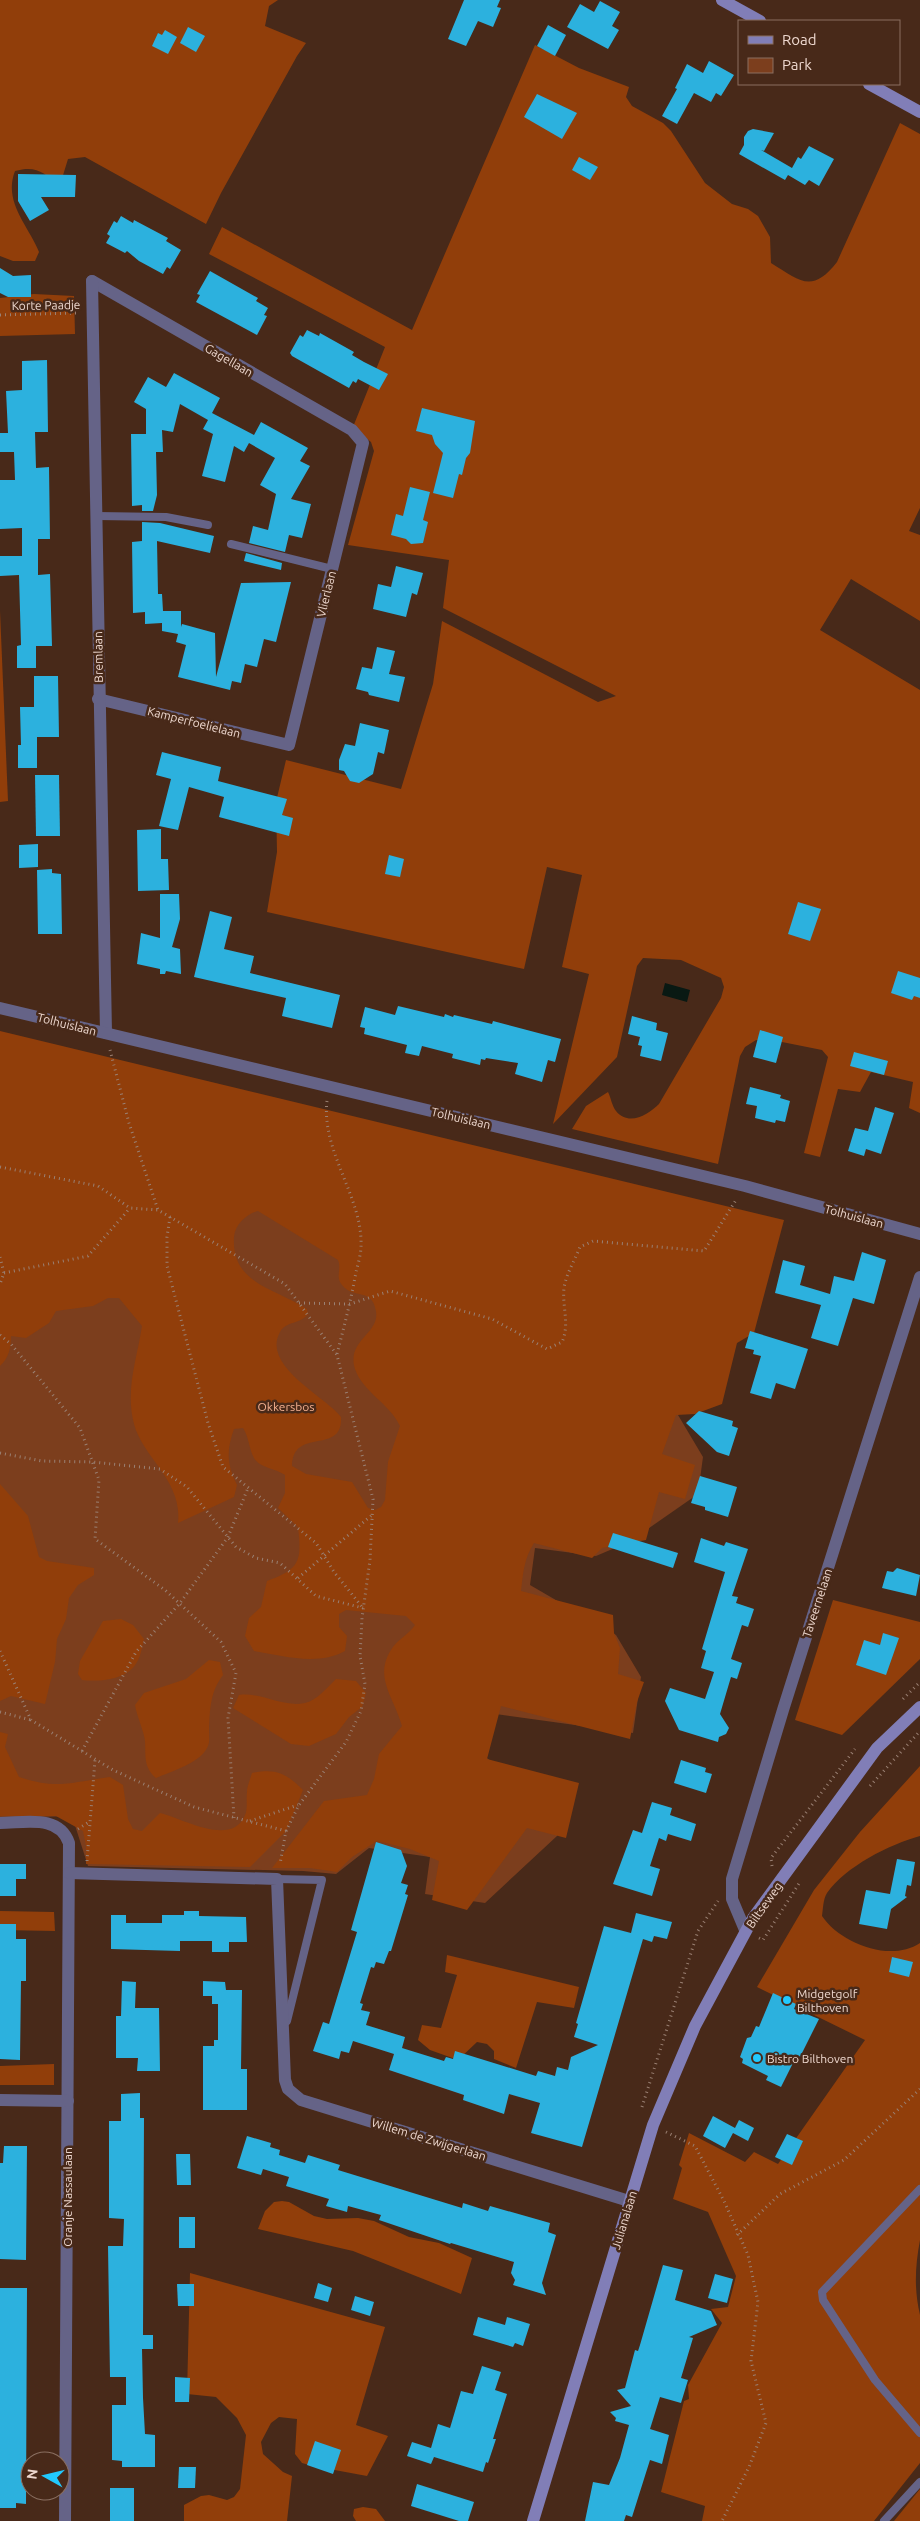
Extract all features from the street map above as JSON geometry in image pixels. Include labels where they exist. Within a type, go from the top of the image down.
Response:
[{"type":"street","points":[[722,0],[758,20]]},
{"type":"street","points":[[871,85],[920,112]]},
{"type":"street","name":"Bremlaan","points":[[92,282],[98,699],[106,1033]]},
{"type":"street","name":"Gagellaan","points":[[92,282],[352,430],[363,443]]},
{"type":"street","name":"Vlierlaan","points":[[289,745],[363,443]]},
{"type":"street","name":"Kamperfoelielaan","points":[[98,699],[289,745]]},
{"type":"street","name":"Tolhuislaan","points":[[0,1008],[745,1186],[920,1234]]},
{"type":"street","name":"Taveernelaan","points":[[745,1930],[732,1899],[732,1879],[783,1710],[920,1277]]},
{"type":"street","name":"Biltseweg","points":[[745,1930],[877,1748],[920,1707]]},
{"type":"street","points":[[0,1823],[50,1822],[58,1826],[63,1830],[70,1842],[69,1873]]},
{"type":"street","name":"Willem de Zwijgerlaan","points":[[69,1873],[277,1879],[285,2080],[288,2089],[301,2100],[629,2201]]},
{"type":"street","name":"Oranje Nassaulaan","points":[[66,2521],[69,1873]]},
{"type":"street","name":"Julianalaan","points":[[533,2521],[653,2125],[695,2026],[745,1930]]},
{"type":"street","points":[[0,2100],[68,2101]]},
{"type":"lane","points":[[96,516],[166,517],[208,525]]},
{"type":"lane","points":[[231,544],[332,569]]},
{"type":"lane","name":"Willem de Zwijgerlaan","points":[[277,1879],[322,1880],[284,2031]]},
{"type":"lane","points":[[920,2189],[822,2292],[823,2300],[875,2380],[920,2433]]},
{"type":"lane","points":[[884,2521],[920,2482]]},
{"type":"path","name":"Korte Paadje","points":[[0,315],[93,313]]},
{"type":"path","points":[[106,1033],[129,1123],[158,1210]]},
{"type":"path","points":[[329,1086],[326,1113],[339,1171],[354,1206],[361,1245],[350,1304],[337,1355]]},
{"type":"path","points":[[0,1167],[98,1186],[130,1208],[158,1210],[284,1284],[337,1355],[373,1498],[370,1560],[363,1608],[360,1656],[365,1684],[361,1711],[346,1742],[299,1805],[286,1831],[277,1879]]},
{"type":"path","points":[[299,1303],[350,1304],[390,1291],[492,1319],[547,1349],[562,1342],[567,1330],[563,1302],[564,1285],[580,1247],[593,1241],[704,1251],[745,1186]]},
{"type":"path","points":[[4,1272],[88,1256],[130,1208]]},
{"type":"path","points":[[170,1217],[167,1237],[167,1266],[208,1423],[223,1467],[316,1543],[324,1557],[363,1608]]},
{"type":"path","points":[[0,1257],[4,1272],[0,1284]]},
{"type":"path","points":[[0,1335],[11,1344],[80,1428],[99,1480],[95,1539],[165,1590],[221,1642],[236,1673],[228,1718],[234,1818]]},
{"type":"path","points":[[1,1453],[42,1461],[92,1462],[160,1469],[187,1487],[236,1547],[256,1558],[280,1564],[316,1596],[363,1608]]},
{"type":"path","points":[[82,1751],[136,1652],[180,1604],[228,1537],[248,1488]]},
{"type":"path","points":[[298,1578],[372,1514]]},
{"type":"path","points":[[0,1651],[31,1720]]},
{"type":"path","points":[[0,1712],[31,1720],[112,1770],[194,1807],[286,1831]]},
{"type":"path","points":[[866,1792],[883,1770],[920,1731]]},
{"type":"path","points":[[86,1874],[95,1760]]},
{"type":"path","points":[[249,1822],[299,1805]]},
{"type":"path","name":"Biltseweg","points":[[745,1930],[763,1940],[805,1874]]},
{"type":"path","points":[[642,2110],[698,1931],[732,1879]]},
{"type":"path","points":[[737,2235],[780,2194],[844,2160],[920,2089]]},
{"type":"path","points":[[653,2125],[695,2146],[724,2202],[737,2235],[748,2256],[758,2302],[751,2361],[766,2423],[749,2467],[722,2521]]},
{"type":"green space","points":[[0,0],[278,0],[269,6],[265,26],[306,43],[221,193],[206,224],[85,157],[68,159],[60,185],[39,171],[23,169],[15,171],[12,182],[14,203],[39,252],[35,261],[13,261],[0,256]]},
{"type":"green space","points":[[535,45],[579,68],[629,87],[626,97],[632,106],[663,123],[671,131],[705,183],[732,204],[748,209],[758,216],[770,237],[771,263],[790,275],[806,281],[820,278],[837,262],[900,123],[920,134],[920,508],[909,531],[920,535],[920,621],[851,579],[820,630],[920,690],[920,1113],[909,1108],[913,1082],[871,1072],[860,1092],[838,1089],[820,1157],[804,1153],[828,1057],[822,1050],[772,1040],[756,1040],[745,1047],[740,1056],[718,1164],[572,1129],[586,1106],[608,1092],[613,1107],[621,1116],[627,1118],[644,1115],[659,1104],[721,998],[724,987],[721,978],[681,960],[643,958],[637,966],[617,1057],[553,1124],[589,974],[562,967],[582,875],[547,867],[524,969],[267,912],[277,852],[276,802],[286,760],[401,789],[433,684],[442,621],[598,702],[616,696],[443,608],[449,560],[348,545],[374,451],[371,442],[353,427],[385,347],[209,254],[222,227],[412,330]]},
{"type":"green space","points":[[34,294],[74,296],[75,334],[0,336],[0,298]]},
{"type":"green space","points":[[0,611],[8,801],[0,802]]},
{"type":"green space","name":"Okkersbos","points":[[0,1031],[784,1220],[754,1333],[737,1343],[722,1404],[695,1414],[676,1415],[662,1454],[695,1465],[685,1499],[659,1492],[646,1540],[602,1548],[592,1558],[534,1543],[528,1554],[524,1566],[521,1591],[613,1615],[614,1633],[620,1648],[618,1674],[644,1682],[637,1702],[630,1739],[501,1706],[487,1759],[579,1783],[566,1838],[527,1828],[467,1910],[432,1900],[439,1861],[410,1849],[377,1841],[352,1857],[337,1872],[310,1868],[272,1868],[324,1801],[367,1795],[374,1779],[379,1754],[402,1726],[387,1686],[384,1668],[393,1647],[415,1625],[406,1616],[346,1610],[339,1614],[339,1627],[347,1636],[345,1651],[335,1656],[312,1659],[254,1651],[245,1636],[249,1618],[261,1607],[267,1581],[278,1577],[292,1568],[299,1556],[298,1527],[278,1508],[285,1493],[285,1475],[257,1461],[252,1454],[243,1428],[234,1429],[229,1458],[231,1471],[237,1485],[234,1497],[178,1523],[178,1508],[175,1495],[169,1482],[145,1448],[134,1424],[131,1387],[142,1326],[119,1298],[108,1298],[93,1306],[56,1311],[49,1323],[26,1338],[11,1336],[9,1352],[0,1366]],"holes":[[[258,1211],[338,1260],[339,1279],[342,1285],[352,1292],[371,1299],[376,1311],[376,1319],[373,1326],[355,1351],[353,1359],[355,1369],[364,1385],[390,1411],[400,1426],[388,1462],[385,1500],[381,1507],[375,1510],[368,1508],[352,1482],[306,1474],[292,1466],[294,1454],[300,1447],[334,1435],[340,1429],[341,1417],[297,1379],[279,1357],[277,1345],[280,1332],[286,1326],[305,1317],[308,1314],[307,1309],[257,1283],[247,1275],[235,1253],[235,1232],[242,1220]]]},
{"type":"green space","name":"Okkersbos","points":[[0,1050],[713,1382],[678,1415],[703,1457],[698,1494],[629,1542],[596,1556],[535,1548],[530,1585],[616,1635],[641,1677],[633,1733],[481,1712],[476,1749],[504,1772],[565,1780],[557,1836],[485,1903],[425,1894],[430,1857],[369,1848],[336,1874],[303,1871],[88,1866],[72,1816],[0,1818]]},
{"type":"green space","points":[[0,1484],[28,1516],[39,1557],[47,1561],[94,1568],[94,1575],[78,1585],[69,1598],[66,1619],[57,1639],[55,1662],[45,1704],[11,1696],[0,1701]]},
{"type":"green space","points":[[833,1600],[920,1622],[920,1659],[842,1735],[795,1720]]},
{"type":"green space","points":[[121,1619],[133,1625],[144,1639],[137,1662],[127,1673],[120,1676],[96,1681],[82,1680],[78,1674],[80,1661],[103,1621]]},
{"type":"green space","points":[[209,1660],[220,1662],[223,1675],[215,1688],[212,1701],[208,1746],[193,1762],[156,1778],[147,1765],[145,1741],[135,1705],[144,1693],[186,1679]]},
{"type":"green space","points":[[336,1679],[356,1681],[366,1693],[362,1707],[349,1717],[336,1734],[309,1746],[291,1744],[233,1708],[239,1695],[256,1696],[297,1704],[309,1702],[318,1697]]},
{"type":"green space","points":[[0,1732],[8,1734],[5,1747],[19,1777],[44,1783],[64,1784],[110,1777],[123,1785],[128,1819],[133,1829],[142,1831],[160,1813],[193,1825],[218,1830],[229,1829],[239,1825],[246,1813],[247,1790],[252,1773],[268,1771],[280,1773],[291,1779],[303,1790],[286,1831],[250,1867],[86,1864],[86,1846],[83,1831],[56,1816],[0,1816]]},
{"type":"green space","points":[[920,1766],[920,1836],[882,1851],[845,1874],[827,1893],[822,1916],[830,1926],[841,1934],[853,1942],[866,1947],[895,1951],[908,1949],[920,1943],[920,2240],[916,2278],[920,2315],[920,2463],[874,2521],[702,2521],[705,2506],[661,2492],[684,2401],[689,2399],[688,2385],[722,2323],[711,2309],[728,2307],[736,2276],[708,2212],[673,2199],[682,2168],[679,2165],[689,2133],[745,2162],[754,2152],[778,2164],[865,2040],[757,1987],[814,1890],[860,1832]]},
{"type":"green space","points":[[0,1911],[54,1912],[55,1931],[0,1930]]},
{"type":"green space","points":[[447,1955],[579,1987],[574,2008],[537,2002],[516,2068],[494,2059],[494,2051],[487,2044],[477,2042],[458,2060],[430,2050],[418,2040],[422,2025],[441,2028],[457,1975],[445,1972]]},
{"type":"green space","points":[[54,2064],[54,2085],[0,2085],[0,2066]]},
{"type":"green space","points":[[274,2202],[289,2202],[314,2216],[327,2219],[358,2218],[374,2221],[409,2237],[439,2243],[472,2258],[461,2294],[353,2251],[258,2229],[265,2211]]},
{"type":"green space","points":[[190,2273],[385,2327],[356,2425],[388,2436],[367,2476],[302,2463],[295,2454],[297,2419],[279,2417],[271,2423],[261,2442],[263,2454],[283,2472],[292,2476],[287,2521],[184,2521],[184,2505],[201,2496],[209,2495],[227,2500],[234,2497],[240,2489],[246,2435],[237,2418],[216,2397],[187,2394]]},
{"type":"green space","points":[[920,2489],[920,2521],[894,2521]]},
{"type":"green space","points":[[363,2507],[376,2509],[385,2521],[356,2521],[353,2516],[354,2509]]},
{"type":"shaded area","points":[[665,983],[690,990],[687,1002],[662,995]]},
{"type":"building","points":[[464,0],[500,0],[497,7],[501,8],[493,27],[478,21],[466,46],[448,39]]},
{"type":"building","points":[[600,1],[620,12],[612,26],[619,30],[608,49],[567,27],[580,4],[594,12]]},
{"type":"building","points":[[548,25],[566,35],[555,56],[537,46]]},
{"type":"building","points":[[188,27],[205,36],[196,52],[180,43]]},
{"type":"building","points":[[165,30],[177,37],[168,54],[152,46],[158,33],[162,35]]},
{"type":"building","points":[[709,61],[734,75],[721,96],[716,93],[711,102],[694,93],[677,124],[662,116],[677,89],[675,88],[687,64],[703,73]]},
{"type":"building","points":[[537,94],[577,113],[562,139],[524,117]]},
{"type":"building","points":[[753,129],[774,133],[764,151],[761,150],[792,168],[798,157],[801,159],[809,146],[834,159],[819,186],[809,180],[805,185],[788,175],[785,180],[739,154],[744,145],[744,137],[748,131]]},
{"type":"building","points":[[579,157],[598,167],[590,180],[572,170]]},
{"type":"building","points":[[18,174],[76,175],[75,197],[41,197],[49,210],[30,221],[18,201]]},
{"type":"building","points":[[121,216],[133,223],[134,220],[168,238],[166,241],[181,250],[170,269],[167,267],[163,274],[139,261],[127,251],[125,253],[106,243],[110,236],[107,234],[114,221],[117,223]]},
{"type":"building","points":[[0,268],[13,276],[31,275],[31,297],[8,297],[0,293]]},
{"type":"building","points":[[210,271],[258,298],[256,301],[268,308],[264,315],[267,316],[257,335],[196,302],[200,295],[197,294]]},
{"type":"building","points":[[307,330],[319,336],[320,333],[354,352],[352,355],[388,374],[379,390],[358,379],[356,383],[353,381],[349,388],[292,356],[290,353],[300,335],[303,337]]},
{"type":"building","points":[[47,360],[48,432],[35,432],[36,468],[49,467],[50,539],[38,539],[38,575],[50,574],[52,646],[36,646],[36,668],[17,668],[17,646],[21,645],[19,575],[0,576],[0,556],[22,556],[22,528],[0,529],[0,480],[15,480],[14,452],[0,452],[0,433],[8,433],[6,391],[22,390],[22,361]]},
{"type":"building","points":[[174,373],[220,398],[212,413],[254,435],[261,422],[308,448],[300,461],[310,466],[291,499],[311,504],[302,538],[289,535],[285,552],[249,543],[253,526],[268,530],[276,494],[260,485],[275,458],[249,443],[244,452],[234,446],[225,482],[202,476],[213,434],[203,429],[208,420],[180,404],[173,432],[162,430],[163,452],[156,452],[157,495],[153,511],[142,511],[142,505],[132,506],[131,434],[146,434],[146,409],[134,402],[148,377],[166,387]]},
{"type":"building","points":[[422,408],[475,421],[470,453],[466,458],[462,475],[459,474],[453,498],[433,493],[443,453],[435,444],[432,435],[416,431]]},
{"type":"building","points":[[410,487],[430,492],[423,520],[428,522],[423,543],[411,544],[406,539],[391,535],[396,514],[403,516]]},
{"type":"building","points":[[142,522],[160,523],[214,536],[210,553],[157,541],[158,594],[162,594],[163,611],[181,611],[181,627],[182,624],[215,633],[216,677],[241,583],[291,582],[276,642],[264,639],[257,667],[245,664],[241,683],[232,681],[230,690],[178,677],[186,645],[176,642],[178,634],[162,631],[162,623],[145,624],[145,612],[133,613],[132,542],[142,541]]},
{"type":"building","points":[[246,553],[282,563],[281,570],[244,561]]},
{"type":"building","points":[[396,566],[423,573],[417,595],[412,593],[406,617],[373,609],[378,584],[391,587]]},
{"type":"building","points":[[377,647],[395,651],[389,674],[405,677],[399,702],[369,695],[368,692],[356,689],[362,667],[372,669]]},
{"type":"building","points":[[34,676],[58,676],[59,737],[37,737],[37,768],[18,768],[18,745],[21,745],[20,707],[34,707]]},
{"type":"building","points":[[360,723],[389,730],[384,754],[378,752],[373,774],[359,783],[350,781],[344,771],[339,770],[339,760],[345,744],[355,746]]},
{"type":"building","points":[[162,752],[221,767],[218,781],[287,799],[282,815],[293,818],[289,836],[219,817],[224,797],[189,787],[178,830],[159,826],[171,779],[156,775]]},
{"type":"building","points":[[35,775],[59,775],[60,836],[36,836]]},
{"type":"building","points":[[161,829],[161,859],[168,859],[169,890],[138,891],[137,830]]},
{"type":"building","points":[[38,844],[38,867],[19,868],[19,845]]},
{"type":"building","points":[[389,855],[404,859],[400,877],[385,874]]},
{"type":"building","points":[[52,869],[52,873],[61,874],[62,934],[38,934],[37,870]]},
{"type":"building","points":[[160,894],[179,894],[180,919],[172,947],[180,949],[181,974],[166,971],[165,974],[160,974],[160,969],[137,964],[141,933],[160,938]]},
{"type":"building","points":[[798,902],[821,909],[810,941],[788,934]]},
{"type":"building","points":[[210,911],[232,917],[224,949],[254,956],[250,973],[340,995],[332,1028],[282,1016],[286,998],[194,977]]},
{"type":"building","points":[[898,971],[920,978],[920,998],[914,996],[912,1000],[891,993]]},
{"type":"building","points":[[398,1006],[444,1017],[445,1014],[453,1017],[454,1015],[492,1024],[493,1021],[561,1039],[555,1062],[548,1060],[542,1082],[515,1074],[518,1063],[486,1058],[485,1060],[481,1059],[480,1065],[452,1058],[453,1054],[422,1046],[419,1056],[405,1053],[407,1045],[364,1034],[365,1028],[360,1027],[365,1007],[395,1015]]},
{"type":"building","points":[[632,1016],[657,1023],[656,1030],[668,1033],[661,1061],[640,1056],[642,1046],[638,1045],[640,1037],[628,1034]]},
{"type":"building","points":[[760,1030],[783,1037],[776,1063],[753,1057]]},
{"type":"building","points":[[854,1052],[888,1061],[884,1075],[850,1066]]},
{"type":"building","points":[[750,1087],[781,1095],[780,1098],[790,1101],[785,1122],[776,1120],[775,1123],[755,1118],[757,1106],[746,1104]]},
{"type":"building","points":[[875,1107],[894,1113],[881,1154],[866,1149],[864,1156],[848,1151],[855,1128],[868,1131]]},
{"type":"building","points":[[862,1252],[886,1260],[874,1304],[853,1298],[838,1346],[811,1338],[821,1305],[775,1293],[783,1260],[805,1266],[800,1285],[830,1294],[834,1276],[854,1281]]},
{"type":"building","points":[[750,1331],[808,1349],[795,1389],[776,1383],[771,1399],[750,1393],[761,1356],[753,1354],[754,1350],[745,1348]]},
{"type":"building","points":[[699,1411],[733,1421],[732,1426],[738,1428],[729,1456],[717,1452],[686,1423]]},
{"type":"building","points":[[700,1476],[737,1487],[728,1517],[705,1510],[705,1507],[691,1503]]},
{"type":"building","points":[[613,1533],[678,1553],[673,1568],[608,1547]]},
{"type":"building","points":[[701,1538],[724,1546],[726,1542],[748,1549],[732,1596],[738,1597],[736,1603],[754,1609],[748,1627],[742,1625],[731,1659],[742,1663],[737,1679],[731,1677],[720,1714],[729,1728],[726,1734],[719,1737],[718,1742],[679,1730],[665,1701],[670,1688],[705,1699],[714,1672],[701,1668],[706,1651],[702,1649],[725,1572],[694,1562]]},
{"type":"building","points":[[897,1568],[920,1575],[916,1596],[882,1588],[887,1571],[893,1572]]},
{"type":"building","points":[[883,1633],[899,1638],[886,1675],[856,1665],[864,1640],[880,1645]]},
{"type":"building","points":[[681,1760],[706,1768],[705,1772],[712,1774],[706,1793],[674,1783]]},
{"type":"building","points":[[652,1802],[672,1808],[670,1815],[696,1824],[691,1841],[668,1834],[666,1841],[659,1838],[650,1866],[660,1869],[652,1896],[613,1884],[633,1830],[642,1833]]},
{"type":"building","points":[[376,1842],[401,1850],[407,1866],[401,1883],[408,1885],[405,1894],[408,1895],[391,1951],[389,1951],[384,1964],[376,1962],[374,1968],[371,1967],[360,2003],[363,2004],[361,2010],[370,2012],[366,2025],[405,2037],[402,2048],[444,2061],[446,2057],[453,2059],[455,2051],[536,2076],[538,2071],[555,2076],[557,2067],[568,2070],[571,2057],[598,2045],[574,2037],[578,2024],[576,2023],[604,1926],[631,1933],[636,1913],[672,1922],[667,1939],[654,1936],[652,1942],[643,1939],[582,2147],[531,2133],[540,2103],[509,2094],[504,2114],[463,2100],[464,2095],[389,2070],[394,2054],[353,2041],[349,2053],[341,2051],[339,2059],[313,2051],[323,2022],[329,2024],[357,1932],[351,1930]]},
{"type":"building","points":[[897,1859],[915,1862],[911,1886],[907,1885],[905,1896],[907,1897],[891,1909],[887,1929],[859,1924],[866,1890],[890,1894]]},
{"type":"building","points":[[0,1864],[26,1864],[26,1879],[16,1879],[16,1896],[0,1896]]},
{"type":"building","points":[[184,1911],[199,1911],[199,1916],[246,1917],[247,1942],[229,1942],[229,1952],[212,1952],[212,1941],[180,1941],[180,1951],[111,1949],[111,1915],[126,1915],[126,1923],[162,1923],[162,1915],[184,1915]]},
{"type":"building","points":[[0,1924],[16,1924],[16,1939],[26,1939],[26,1981],[21,1981],[20,2060],[0,2059]]},
{"type":"building","points":[[892,1957],[913,1962],[909,1977],[889,1972]]},
{"type":"building","points":[[122,1981],[136,1982],[135,2008],[159,2008],[160,2071],[137,2071],[138,2058],[116,2058],[116,2016],[121,2016]]},
{"type":"building","points":[[203,1981],[225,1982],[226,1990],[242,1990],[241,2069],[247,2069],[247,2110],[203,2110],[203,2046],[214,2046],[214,2040],[218,2040],[218,2004],[212,2004],[212,1996],[203,1996]]},
{"type":"building","points":[[773,1993],[796,2004],[794,2009],[819,2019],[800,2057],[797,2055],[781,2087],[766,2080],[768,2076],[742,2063],[743,2059],[740,2057],[747,2038],[751,2037],[756,2026],[759,2027]]},
{"type":"building","points":[[140,2093],[140,2118],[144,2118],[143,2335],[153,2335],[153,2349],[142,2349],[143,2398],[145,2434],[155,2435],[155,2467],[122,2467],[122,2461],[112,2460],[112,2405],[126,2405],[126,2377],[110,2377],[108,2246],[123,2246],[124,2219],[109,2218],[109,2121],[121,2121],[121,2094]]},
{"type":"building","points":[[713,2116],[735,2128],[739,2120],[754,2128],[748,2141],[733,2133],[725,2148],[703,2136]]},
{"type":"building","points":[[787,2134],[803,2141],[792,2165],[775,2157]]},
{"type":"building","points":[[247,2136],[271,2143],[270,2147],[280,2150],[279,2155],[305,2163],[308,2155],[340,2165],[338,2170],[462,2208],[463,2203],[488,2211],[490,2206],[550,2223],[548,2232],[556,2235],[542,2283],[546,2295],[513,2285],[515,2280],[511,2273],[514,2262],[450,2244],[379,2220],[381,2215],[348,2206],[347,2212],[326,2206],[329,2199],[286,2186],[289,2177],[263,2169],[261,2175],[237,2168]]},
{"type":"building","points":[[4,2146],[27,2146],[26,2260],[0,2259],[0,2163],[3,2163]]},
{"type":"building","points":[[176,2154],[190,2154],[191,2185],[177,2185]]},
{"type":"building","points":[[179,2217],[195,2217],[195,2248],[179,2248]]},
{"type":"building","points":[[663,2265],[683,2270],[675,2300],[711,2311],[717,2325],[689,2337],[693,2338],[681,2378],[688,2380],[681,2403],[660,2397],[650,2429],[669,2435],[662,2464],[650,2460],[632,2517],[626,2515],[624,2521],[585,2521],[593,2482],[609,2485],[620,2458],[629,2425],[615,2421],[616,2418],[610,2412],[631,2406],[617,2390],[625,2388],[635,2350],[638,2351],[640,2345]]},
{"type":"building","points":[[715,2274],[733,2279],[727,2303],[708,2298]]},
{"type":"building","points":[[318,2283],[332,2288],[328,2302],[314,2298]]},
{"type":"building","points":[[177,2284],[194,2284],[194,2306],[178,2306]]},
{"type":"building","points":[[0,2288],[27,2288],[26,2451],[20,2451],[20,2501],[26,2501],[26,2504],[16,2503],[16,2508],[0,2508]]},
{"type":"building","points":[[355,2296],[374,2302],[370,2316],[351,2310]]},
{"type":"building","points":[[478,2317],[505,2325],[507,2317],[530,2324],[523,2346],[515,2343],[513,2347],[473,2335]]},
{"type":"building","points":[[482,2366],[501,2372],[495,2390],[507,2394],[493,2439],[496,2439],[483,2472],[434,2457],[431,2464],[407,2456],[412,2442],[431,2448],[438,2424],[450,2428],[461,2391],[473,2394]]},
{"type":"building","points":[[175,2377],[190,2378],[189,2402],[175,2402]]},
{"type":"building","points":[[315,2441],[341,2450],[333,2474],[307,2465]]},
{"type":"building","points":[[179,2467],[196,2467],[195,2488],[178,2488]]},
{"type":"building","points":[[417,2484],[474,2502],[468,2521],[459,2521],[411,2506]]},
{"type":"building","points":[[110,2488],[134,2488],[134,2521],[110,2521]]},
{"type":"place","name":"Midgetgolf Bilthoven","points":[[787,2000]]},
{"type":"place","name":"Bistro Bilthoven","points":[[757,2058]]}]
